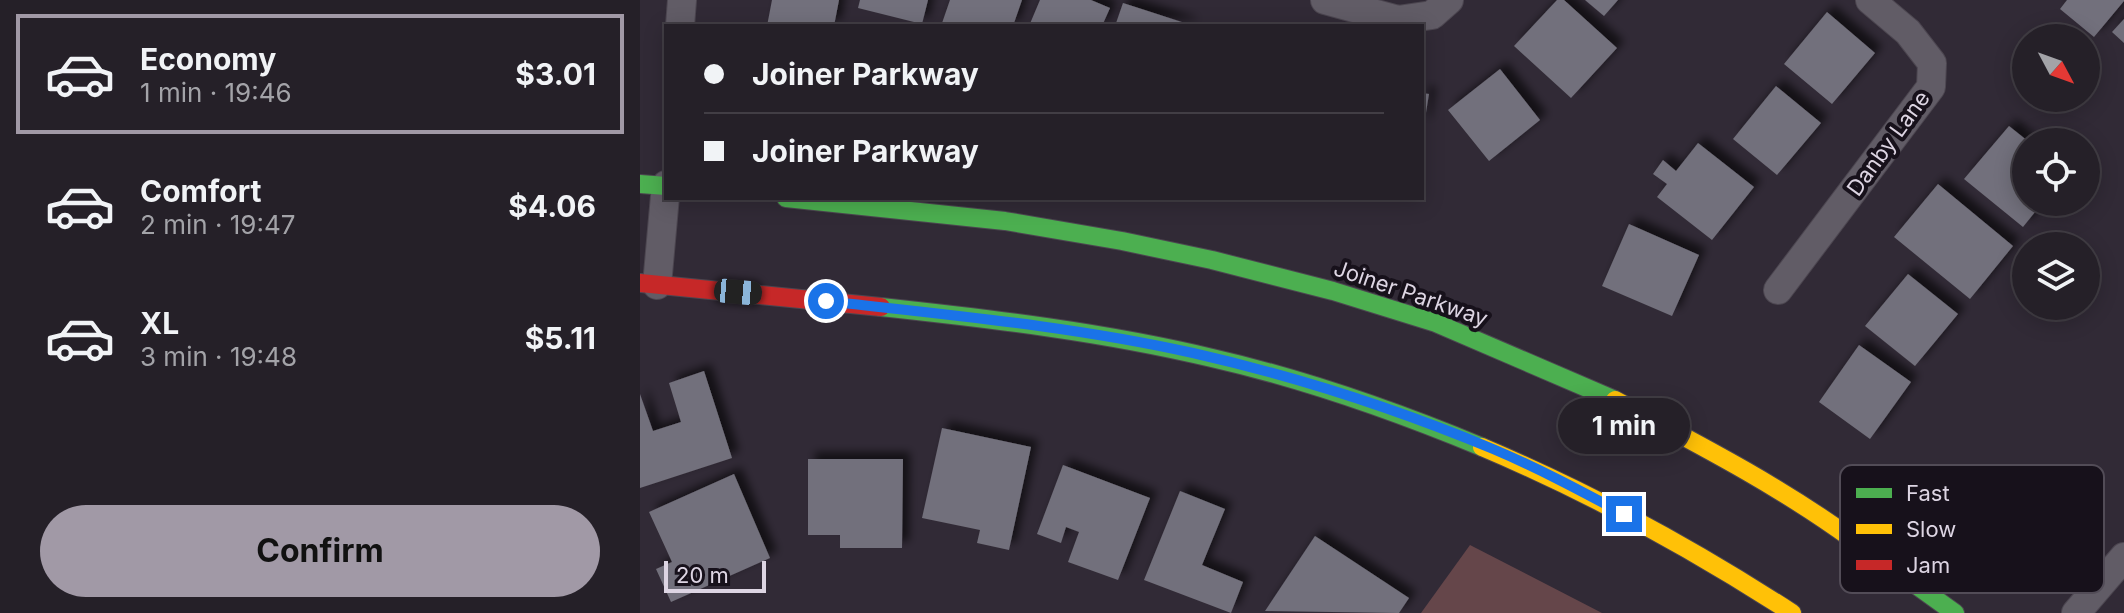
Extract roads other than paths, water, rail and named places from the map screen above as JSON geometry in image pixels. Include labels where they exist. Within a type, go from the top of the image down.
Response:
[{"type":"main road","points":[[640,184],[664,186]]},
{"type":"main road","name":"Joiner Parkway","points":[[805,200],[1005,221],[1122,241],[1333,291],[1436,323],[1615,400],[1717,455],[1812,510],[1840,530]]},
{"type":"main road","points":[[648,284],[765,294],[1098,335],[1194,353],[1303,383],[1401,415],[1506,455],[1680,542],[1792,613]]},
{"type":"main road","name":"Joiner Parkway","points":[[1927,593],[1955,613]]},
{"type":"street","points":[[680,24],[682,0]]},
{"type":"street","points":[[1325,0],[1398,20],[1432,15],[1449,0]]},
{"type":"street","name":"Danby Lane","points":[[1778,290],[1931,87],[1932,63],[1908,32],[1870,0]]},
{"type":"street","points":[[648,284],[664,197]]},
{"type":"street","points":[[2104,580],[2124,557]]},
{"type":"street","points":[[2076,613],[2093,593]]}]
